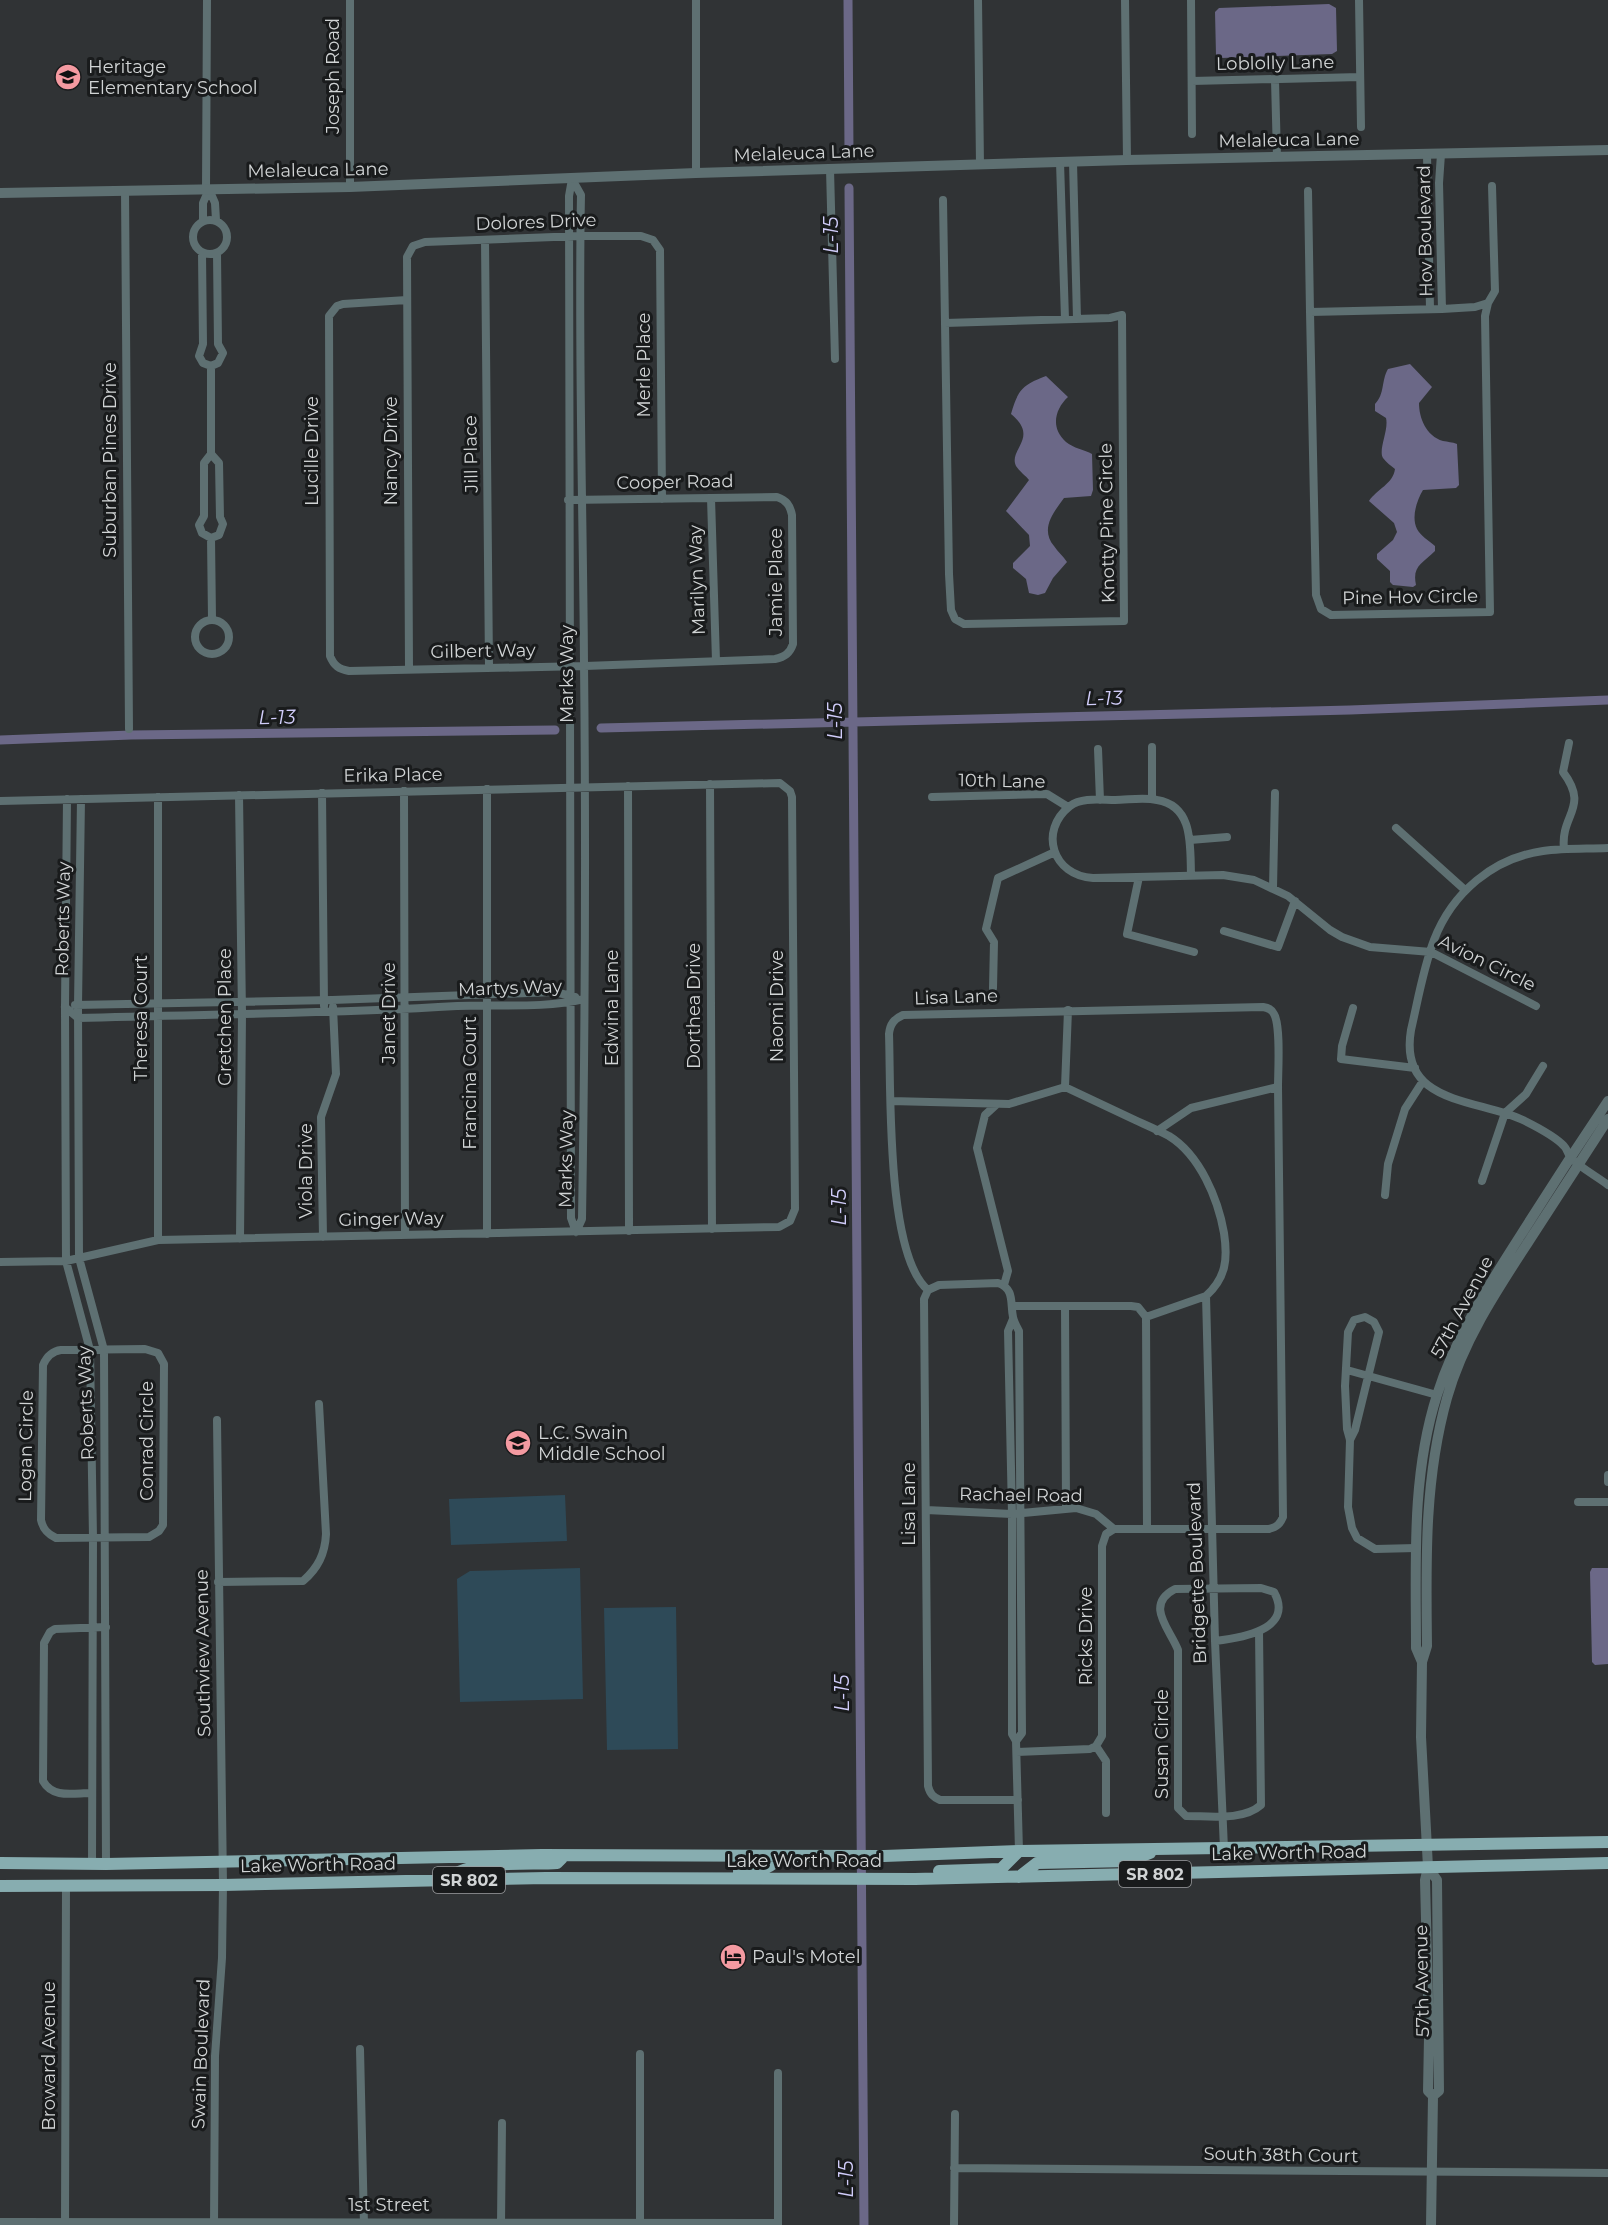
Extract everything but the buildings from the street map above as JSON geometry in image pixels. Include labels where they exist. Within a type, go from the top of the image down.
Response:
[{"type":"main road","name":"Lake Worth Road","points":[[0,1863],[106,1864],[565,1855],[884,1856],[1019,1851],[1608,1842]]},
{"type":"main road","points":[[1019,1877],[1037,1863],[1129,1861],[1159,1850]]},
{"type":"main road","points":[[915,1879],[941,1870],[1001,1869],[1019,1851]]},
{"type":"main road","points":[[448,1880],[460,1870],[468,1867],[557,1863],[565,1855]]},
{"type":"main road","points":[[666,1878],[675,1871],[758,1870],[773,1864],[778,1856]]},
{"type":"main road","name":"Lake Worth Road","points":[[0,1886],[666,1878],[846,1880],[1606,1863]]},
{"type":"street","points":[[204,221],[203,203],[208,189],[207,0]]},
{"type":"street","name":"Joseph Road","points":[[350,0],[350,187]]},
{"type":"street","points":[[696,0],[696,173]]},
{"type":"street","points":[[978,0],[980,165]]},
{"type":"street","points":[[1125,0],[1127,160]]},
{"type":"street","points":[[1191,0],[1192,134]]},
{"type":"street","points":[[1359,0],[1361,127]]},
{"type":"street","name":"Loblolly Lane","points":[[1192,81],[1360,77]]},
{"type":"street","points":[[1275,80],[1277,157]]},
{"type":"street","name":"Melaleuca Lane","points":[[0,193],[350,187],[696,173],[1127,160],[1608,150]]},
{"type":"street","name":"Hov Boulevard","points":[[1441,153],[1439,183],[1442,309]]},
{"type":"street","name":"Hov Boulevard","points":[[1426,155],[1430,309]]},
{"type":"street","points":[[1060,162],[1065,319]]},
{"type":"street","points":[[1073,162],[1077,319]]},
{"type":"street","points":[[830,169],[835,359]]},
{"type":"street","name":"Marks Way","points":[[572,179],[581,195],[580,368],[585,666],[582,1219],[576,1232]]},
{"type":"street","name":"Marks Way","points":[[572,179],[568,196],[568,500],[571,666],[569,999],[571,1218],[576,1232]]},
{"type":"street","name":"Pine Hov Circle","points":[[1308,191],[1316,595],[1321,609],[1331,615],[1490,612],[1485,316],[1488,303],[1495,291],[1492,186]]},
{"type":"street","points":[[202,252],[203,344],[199,356],[203,363],[211,366],[218,363],[223,353],[218,344],[217,253],[226,244],[227,238],[224,227],[216,220],[215,203],[208,189]]},
{"type":"street","name":"Suburban Pines Drive","points":[[125,190],[129,729]]},
{"type":"street","name":"Knotty Pine Circle","points":[[943,200],[949,574],[951,610],[955,619],[964,624],[1124,621],[1122,315],[1110,318],[945,323]]},
{"type":"street","points":[[216,220],[204,221],[195,228],[192,239],[202,252],[217,253]]},
{"type":"street","name":"Dolores Drive","points":[[425,242],[568,236],[648,237]]},
{"type":"street","name":"Merle Place","points":[[648,237],[658,244],[660,250],[662,499]]},
{"type":"street","name":"Jill Place","points":[[485,240],[489,667]]},
{"type":"street","name":"Nancy Drive","points":[[409,669],[407,257],[413,246],[425,242]]},
{"type":"street","name":"Lucille Drive","points":[[336,667],[330,656],[329,316],[337,306],[342,304],[407,300]]},
{"type":"street","points":[[1310,312],[1442,309],[1475,307],[1488,303]]},
{"type":"street","points":[[211,366],[211,454],[204,463],[204,516],[199,525],[201,533],[211,538]]},
{"type":"street","points":[[569,368],[580,368]]},
{"type":"street","points":[[211,454],[219,463],[220,517],[223,524],[222,532],[211,538]]},
{"type":"street","name":"Cooper Road","points":[[568,500],[777,497],[783,499]]},
{"type":"street","name":"Marilyn Way","points":[[711,498],[716,661]]},
{"type":"street","name":"Jamie Place","points":[[775,659],[787,655],[793,644],[792,515],[788,503],[783,499]]},
{"type":"street","points":[[211,538],[212,619]]},
{"type":"street","points":[[570,584],[583,583]]},
{"type":"street","points":[[212,619],[227,627],[230,639],[225,649],[208,654],[199,648],[195,632],[202,623],[212,619]]},
{"type":"street","name":"Gilbert Way","points":[[336,667],[349,671],[775,659]]},
{"type":"street","points":[[1564,849],[1563,839],[1576,802],[1573,786],[1563,772],[1569,743]]},
{"type":"street","points":[[1152,747],[1152,799]]},
{"type":"street","points":[[1098,749],[1100,800]]},
{"type":"street","name":"Erika Place","points":[[0,801],[774,782],[786,786]]},
{"type":"street","name":"Dorthea Drive","points":[[710,784],[712,1229]]},
{"type":"street","name":"Edwina Lane","points":[[628,786],[629,1231]]},
{"type":"street","name":"Naomi Drive","points":[[785,1225],[793,1216],[795,1209],[792,797],[786,786]]},
{"type":"street","name":"Francina Court","points":[[487,789],[487,1234]]},
{"type":"street","name":"Janet Drive","points":[[404,791],[405,1235]]},
{"type":"street","name":"Viola Drive","points":[[322,793],[328,1012],[336,1074],[321,1117],[322,1237]]},
{"type":"street","points":[[1273,888],[1275,793]]},
{"type":"street","name":"10th Lane","points":[[932,797],[1047,794],[1068,807]]},
{"type":"street","name":"Gretchen Place","points":[[239,795],[242,1002],[240,1239]]},
{"type":"street","name":"Theresa Court","points":[[158,797],[158,1240]]},
{"type":"street","name":"Roberts Way","points":[[67,799],[66,1261],[90,1350],[93,1538],[92,1864]]},
{"type":"street","name":"Roberts Way","points":[[81,799],[78,1005],[80,1258],[104,1350],[106,1864]]},
{"type":"street","points":[[993,988],[994,942],[986,929],[998,878],[1054,852],[1053,839],[1056,825],[1068,807],[1077,801],[1152,799],[1165,802],[1177,809],[1188,827],[1191,875]]},
{"type":"street","points":[[1396,828],[1465,891]]},
{"type":"street","points":[[1190,840],[1227,837]]},
{"type":"street","points":[[1608,848],[1564,849],[1532,853],[1507,861],[1490,870],[1465,891],[1445,917],[1431,952],[1410,1036],[1410,1050],[1415,1068],[1423,1081],[1434,1090],[1446,1096],[1524,1120],[1563,1145],[1575,1160],[1608,1185]]},
{"type":"street","name":"Avion Circle","points":[[1054,852],[1065,868],[1083,877],[1191,875],[1239,876],[1254,880],[1295,901],[1329,930],[1356,943],[1377,948],[1406,948],[1431,952],[1536,1006]]},
{"type":"street","points":[[1139,877],[1127,933],[1194,952]]},
{"type":"street","points":[[1224,932],[1278,947],[1295,901]]},
{"type":"street","name":"Martys Way","points":[[65,1007],[555,992],[569,999]]},
{"type":"street","name":"Martys Way","points":[[78,1018],[405,1010],[487,1005],[556,1005],[569,999],[584,999]]},
{"type":"street","points":[[65,1007],[78,1018]]},
{"type":"street","name":"Lisa Lane","points":[[1018,1800],[940,1800],[929,1792],[928,1786],[924,1299],[928,1290],[916,1278],[899,1224],[893,1175],[889,1034],[890,1027],[897,1017],[1068,1010],[1263,1007],[1274,1013],[1277,1024],[1283,1517],[1281,1523],[1269,1529],[1212,1529]]},
{"type":"street","points":[[1353,1008],[1342,1046],[1341,1059],[1415,1068]]},
{"type":"street","points":[[1065,1087],[1068,1010]]},
{"type":"street","points":[[1482,1181],[1505,1113],[1526,1094],[1543,1066]]},
{"type":"street","points":[[1385,1195],[1388,1164],[1405,1109],[1423,1081]]},
{"type":"street","points":[[891,1101],[1009,1104],[1065,1087],[1170,1136],[1198,1166],[1212,1193],[1220,1215],[1227,1260],[1217,1285],[1206,1296],[1146,1317]]},
{"type":"street","points":[[1157,1131],[1191,1108],[1278,1087]]},
{"type":"street","name":"57th Avenue","points":[[1431,2225],[1433,2097],[1439,2091],[1439,1945],[1437,1880],[1428,1867],[1426,1845],[1421,1737],[1422,1662],[1426,1646],[1427,1528],[1434,1456],[1448,1397],[1469,1343],[1494,1295],[1608,1101]]},
{"type":"street","points":[[997,1104],[985,1115],[977,1148],[1008,1271],[1004,1285]]},
{"type":"street","name":"57th Avenue","points":[[1422,1662],[1416,1648],[1418,1503],[1424,1454],[1437,1395],[1459,1339],[1485,1290],[1575,1160],[1608,1119]]},
{"type":"street","name":"Ginger Way","points":[[0,1262],[66,1261],[158,1240],[629,1231],[785,1225]]},
{"type":"street","points":[[928,1290],[939,1285],[998,1283],[1004,1285],[1012,1297],[1013,1319],[1019,1331],[1017,1513],[1022,1733],[1016,1741],[1019,1851]]},
{"type":"street","name":"Bridgette Boulevard","points":[[1206,1296],[1215,1641],[1224,1849]]},
{"type":"street","points":[[1012,1306],[1131,1306],[1138,1307],[1146,1317],[1147,1528]]},
{"type":"street","points":[[1065,1306],[1066,1508]]},
{"type":"street","points":[[1350,1440],[1355,1430],[1379,1332],[1374,1322],[1365,1317],[1354,1320],[1348,1332],[1345,1407],[1350,1440],[1348,1507],[1352,1528],[1358,1538],[1375,1549],[1416,1548]]},
{"type":"street","name":"Conrad Circle","points":[[90,1350],[152,1350],[162,1358],[164,1364],[163,1525],[159,1531],[148,1537],[93,1538]]},
{"type":"street","name":"Logan Circle","points":[[90,1350],[55,1351],[45,1359],[43,1365],[41,1520],[45,1531],[56,1538],[93,1538]]},
{"type":"street","points":[[1347,1370],[1437,1395]]},
{"type":"street","points":[[218,1582],[303,1581],[312,1573],[321,1559],[326,1534],[319,1404]]},
{"type":"street","name":"Southview Avenue","points":[[218,1420],[223,1885]]},
{"type":"street","points":[[1608,1475],[1608,1482]]},
{"type":"street","points":[[1578,1502],[1608,1502]]},
{"type":"street","name":"Rachael Road","points":[[926,1510],[1017,1513],[1066,1508],[1089,1511],[1102,1518],[1114,1529]]},
{"type":"street","points":[[1114,1529],[1212,1529]]},
{"type":"street","name":"Ricks Drive","points":[[1096,1746],[1102,1736],[1102,1546],[1106,1534],[1114,1529]]},
{"type":"street","points":[[1214,1589],[1261,1588],[1274,1592],[1279,1604],[1277,1617],[1259,1631],[1215,1641]]},
{"type":"street","name":"Susan Circle","points":[[1214,1589],[1175,1589],[1164,1597],[1161,1603],[1161,1617],[1178,1650],[1178,1808],[1186,1816],[1252,1813],[1261,1805],[1259,1631]]},
{"type":"street","points":[[91,1793],[57,1794],[46,1787],[42,1775],[44,1643],[46,1637],[56,1629],[106,1627]]},
{"type":"street","points":[[1017,1752],[1084,1750],[1096,1746],[1106,1761],[1107,1813]]},
{"type":"street","name":"Swain Boulevard","points":[[214,2224],[215,2056],[222,1958],[223,1885]]},
{"type":"street","name":"Broward Avenue","points":[[66,1887],[66,2224]]},
{"type":"street","points":[[360,2049],[364,2223]]},
{"type":"street","points":[[640,2054],[640,2223]]},
{"type":"street","points":[[778,2073],[778,2224]]},
{"type":"street","points":[[954,2225],[955,2114]]},
{"type":"street","points":[[501,2223],[502,2123]]},
{"type":"street","name":"South 38th Court","points":[[954,2168],[1608,2173]]},
{"type":"street","name":"1st Street","points":[[0,2222],[66,2224],[778,2224]]},
{"type":"shaded area","points":[[1329,4],[1336,8],[1337,51],[1332,54],[1221,58],[1216,55],[1215,12],[1219,8]]},
{"type":"shaded area","points":[[1410,364],[1432,387],[1419,403],[1420,415],[1425,426],[1437,439],[1457,444],[1459,485],[1456,488],[1423,490],[1416,509],[1415,524],[1420,533],[1435,546],[1435,551],[1417,569],[1416,585],[1413,587],[1393,585],[1390,582],[1390,571],[1377,559],[1377,554],[1393,540],[1397,532],[1394,523],[1369,501],[1388,483],[1395,469],[1382,454],[1387,423],[1386,418],[1375,411],[1375,404],[1380,396],[1388,369]]},
{"type":"shaded area","points":[[1046,376],[1068,397],[1057,413],[1056,425],[1061,437],[1069,444],[1092,454],[1093,490],[1091,496],[1064,498],[1052,515],[1048,527],[1050,540],[1067,562],[1053,578],[1045,593],[1038,595],[1029,593],[1026,579],[1013,568],[1013,563],[1030,546],[1029,535],[1006,511],[1029,480],[1016,466],[1016,454],[1023,437],[1023,430],[1011,414],[1022,389],[1031,382]]},
{"type":"shaded area","points":[[565,1495],[567,1541],[451,1545],[449,1499]]},
{"type":"shaded area","points":[[580,1568],[583,1699],[460,1702],[457,1579],[470,1571]]},
{"type":"shaded area","points":[[1592,1568],[1608,1568],[1608,1664],[1595,1665],[1592,1662],[1590,1572]]},
{"type":"shaded area","points":[[676,1607],[678,1749],[607,1750],[604,1608]]},
{"type":"waterway","name":"L-15","points":[[848,0],[849,152]]},
{"type":"waterway","name":"L-15","points":[[849,188],[864,2225]]},
{"type":"waterway","name":"L-13","points":[[601,728],[1350,710],[1608,700]]},
{"type":"waterway","name":"L-13","points":[[0,740],[131,735],[555,730]]},
{"type":"place","name":"Heritage Elementary School","points":[[68,77]]},
{"type":"place","name":"L.C. Swain Middle School","points":[[518,1443]]},
{"type":"place","name":"Paul's Motel","points":[[733,1957]]}]
